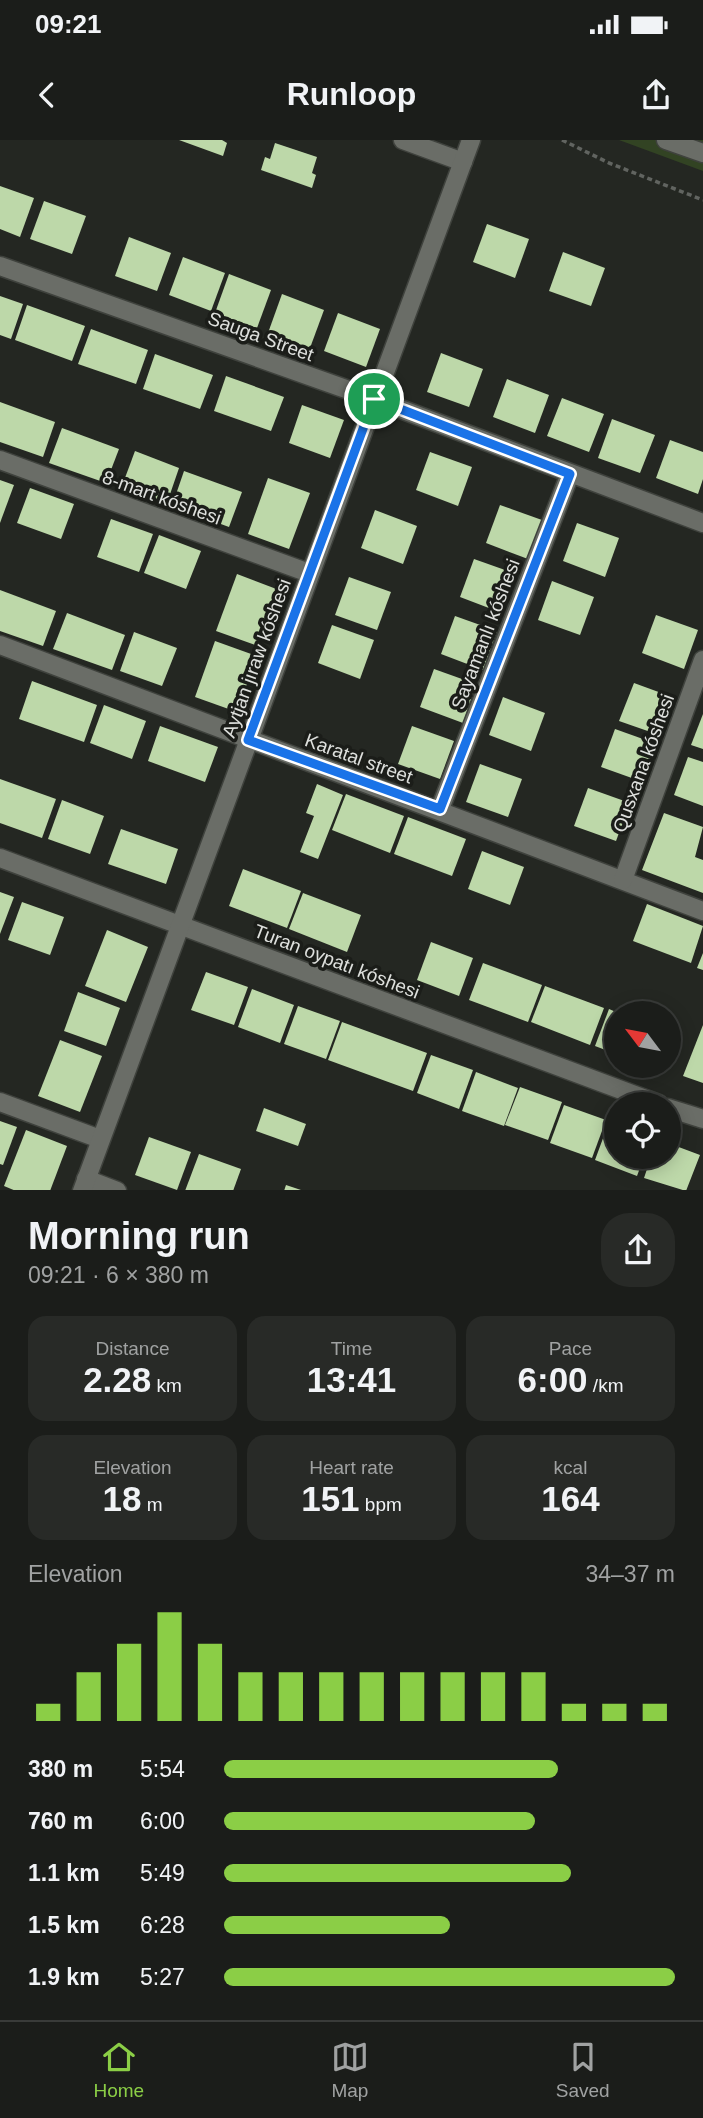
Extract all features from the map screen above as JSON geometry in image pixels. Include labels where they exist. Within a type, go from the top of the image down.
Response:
[{"type":"street","points":[[403,140],[463,162]]},
{"type":"street","name":"Aytjan jıraw kóshesi","points":[[84,1185],[471,140]]},
{"type":"street","points":[[666,140],[703,153]]},
{"type":"street","name":"Sauga Street","points":[[0,266],[374,399],[703,523]]},
{"type":"street","name":"8-mart kóshesi","points":[[0,460],[309,573]]},
{"type":"street","name":"Sayamanlı kóshesi","points":[[440,809],[570,474]]},
{"type":"street","name":"Karatal street","points":[[0,645],[248,740],[440,809],[703,911]]},
{"type":"street","name":"Qusxana kóshesi","points":[[623,880],[703,660]]},
{"type":"street","name":"Turan oypatı kóshesi","points":[[0,858],[627,1092]]},
{"type":"street","points":[[0,1101],[100,1139]]},
{"type":"street","points":[[681,1112],[703,1119]]},
{"type":"street","points":[[84,1185],[112,1190]]},
{"type":"path","points":[[562,140],[610,163],[703,200]]},
{"type":"green space","points":[[619,140],[703,140],[703,171]]},
{"type":"building","points":[[179,140],[222,140],[227,143],[223,156]]},
{"type":"building","points":[[275,143],[317,157],[312,173],[316,175],[312,188],[261,170],[265,157],[270,159]]},
{"type":"building","points":[[0,186],[34,198],[20,237],[0,229]]},
{"type":"building","points":[[44,201],[86,216],[72,254],[30,239]]},
{"type":"building","points":[[487,224],[529,239],[515,278],[473,262]]},
{"type":"building","points":[[129,237],[171,253],[157,291],[115,276]]},
{"type":"building","points":[[563,252],[605,268],[591,306],[549,291]]},
{"type":"building","points":[[183,257],[225,273],[211,311],[169,295]]},
{"type":"building","points":[[229,274],[271,290],[257,328],[215,313]]},
{"type":"building","points":[[282,294],[324,310],[310,348],[268,333]]},
{"type":"building","points":[[0,296],[23,304],[11,339],[0,335]]},
{"type":"building","points":[[27,305],[85,326],[72,361],[15,340]]},
{"type":"building","points":[[338,313],[380,329],[366,367],[324,351]]},
{"type":"building","points":[[91,329],[148,350],[136,384],[78,364]]},
{"type":"building","points":[[441,353],[483,369],[469,407],[427,392]]},
{"type":"building","points":[[155,354],[213,375],[200,409],[143,389]]},
{"type":"building","points":[[226,376],[284,397],[271,431],[214,411]]},
{"type":"building","points":[[507,379],[549,395],[535,433],[493,417]]},
{"type":"building","points":[[562,398],[604,414],[589,452],[547,436]]},
{"type":"building","points":[[0,402],[55,422],[43,457],[0,442]]},
{"type":"building","points":[[302,405],[344,420],[330,458],[289,443]]},
{"type":"building","points":[[612,419],[655,435],[640,473],[598,458]]},
{"type":"building","points":[[62,428],[119,449],[106,483],[49,463]]},
{"type":"building","points":[[670,440],[703,452],[703,479],[698,494],[656,478]]},
{"type":"building","points":[[135,451],[179,468],[167,503],[122,486]]},
{"type":"building","points":[[430,452],[472,467],[458,506],[416,490]]},
{"type":"building","points":[[184,471],[242,492],[229,527],[172,506]]},
{"type":"building","points":[[268,478],[310,493],[289,549],[248,534]]},
{"type":"building","points":[[0,480],[14,485],[0,523]]},
{"type":"building","points":[[30,488],[74,504],[61,539],[17,523]]},
{"type":"building","points":[[500,505],[542,520],[528,559],[486,543]]},
{"type":"building","points":[[375,510],[417,526],[403,564],[361,548]]},
{"type":"building","points":[[111,519],[153,534],[139,572],[97,557]]},
{"type":"building","points":[[577,523],[619,538],[605,577],[563,561]]},
{"type":"building","points":[[159,535],[201,551],[186,589],[144,573]]},
{"type":"building","points":[[474,559],[516,574],[502,613],[460,597]]},
{"type":"building","points":[[237,574],[279,590],[258,646],[216,631]]},
{"type":"building","points":[[349,577],[391,592],[377,630],[335,615]]},
{"type":"building","points":[[552,581],[594,597],[580,635],[538,620]]},
{"type":"building","points":[[0,590],[56,611],[43,646],[0,631]]},
{"type":"building","points":[[67,613],[125,635],[112,670],[53,649]]},
{"type":"building","points":[[656,615],[698,630],[684,669],[642,653]]},
{"type":"building","points":[[455,616],[497,631],[483,670],[441,654]]},
{"type":"building","points":[[332,625],[374,640],[360,679],[318,663]]},
{"type":"building","points":[[134,632],[177,648],[162,686],[120,671]]},
{"type":"building","points":[[215,641],[257,656],[237,712],[195,697]]},
{"type":"building","points":[[434,669],[476,684],[463,723],[420,707]]},
{"type":"building","points":[[32,681],[97,705],[84,742],[19,719]]},
{"type":"building","points":[[634,683],[675,698],[662,736],[619,721]]},
{"type":"building","points":[[503,697],[545,713],[531,751],[489,735]]},
{"type":"building","points":[[104,705],[146,721],[132,759],[90,743]]},
{"type":"building","points":[[703,714],[703,749],[691,745]]},
{"type":"building","points":[[160,726],[218,747],[205,782],[148,761]]},
{"type":"building","points":[[412,726],[454,741],[440,779],[398,764]]},
{"type":"building","points":[[615,729],[657,744],[643,782],[601,767]]},
{"type":"building","points":[[688,757],[703,762],[703,806],[674,795]]},
{"type":"building","points":[[480,764],[522,779],[508,817],[466,802]]},
{"type":"building","points":[[0,779],[56,799],[42,838],[0,823]]},
{"type":"building","points":[[317,784],[343,795],[318,859],[300,852],[314,816],[306,813]]},
{"type":"building","points":[[588,788],[630,803],[616,841],[574,826]]},
{"type":"building","points":[[346,794],[404,816],[390,853],[332,830]]},
{"type":"building","points":[[62,800],[104,816],[90,854],[48,839]]},
{"type":"building","points":[[664,813],[703,827],[695,857],[703,860],[703,893],[642,870]]},
{"type":"building","points":[[408,817],[466,839],[452,876],[394,854]]},
{"type":"building","points":[[121,829],[178,849],[166,884],[108,864]]},
{"type":"building","points":[[482,851],[524,867],[510,905],[468,889]]},
{"type":"building","points":[[243,869],[301,891],[287,928],[229,906]]},
{"type":"building","points":[[0,892],[14,897],[0,934]]},
{"type":"building","points":[[303,893],[361,915],[347,952],[289,929]]},
{"type":"building","points":[[22,902],[64,917],[50,955],[8,940]]},
{"type":"building","points":[[647,904],[703,926],[691,963],[633,941]]},
{"type":"building","points":[[107,930],[148,947],[126,1002],[85,986]]},
{"type":"building","points":[[431,942],[473,958],[459,996],[417,980]]},
{"type":"building","points":[[703,953],[703,970],[697,968]]},
{"type":"building","points":[[483,963],[542,985],[528,1022],[469,1000]]},
{"type":"building","points":[[206,972],[248,987],[234,1025],[191,1010]]},
{"type":"building","points":[[545,986],[604,1008],[590,1045],[531,1022]]},
{"type":"building","points":[[252,989],[294,1005],[280,1043],[238,1027]]},
{"type":"building","points":[[78,992],[120,1008],[106,1046],[64,1031]]},
{"type":"building","points":[[298,1006],[340,1021],[326,1059],[284,1044]]},
{"type":"building","points":[[342,1022],[427,1053],[413,1091],[328,1060]]},
{"type":"building","points":[[604,1022],[604,1049],[595,1046]]},
{"type":"building","points":[[703,1025],[703,1083],[683,1076]]},
{"type":"building","points":[[60,1040],[102,1056],[80,1112],[38,1096]]},
{"type":"building","points":[[431,1055],[473,1070],[459,1109],[417,1093]]},
{"type":"building","points":[[476,1072],[518,1088],[504,1126],[462,1111]]},
{"type":"building","points":[[520,1087],[562,1102],[548,1140],[505,1125]]},
{"type":"building","points":[[564,1105],[604,1119],[592,1158],[550,1143]]},
{"type":"building","points":[[264,1108],[306,1124],[298,1146],[256,1131]]},
{"type":"building","points":[[0,1121],[17,1127],[3,1165],[0,1164]]},
{"type":"building","points":[[26,1130],[67,1146],[50,1190],[14,1190],[4,1186]]},
{"type":"building","points":[[604,1136],[604,1163],[595,1160]]},
{"type":"building","points":[[149,1137],[191,1152],[177,1190],[135,1175]]},
{"type":"building","points":[[681,1148],[700,1155],[686,1190],[644,1178],[647,1169],[681,1169]]},
{"type":"building","points":[[199,1154],[241,1169],[233,1190],[185,1190]]},
{"type":"building","points":[[619,1169],[640,1169],[637,1176]]},
{"type":"building","points":[[286,1185],[301,1190],[284,1190]]},
{"type":"route","points":[[374,399],[570,474],[440,809],[248,740],[374,399]]}]
